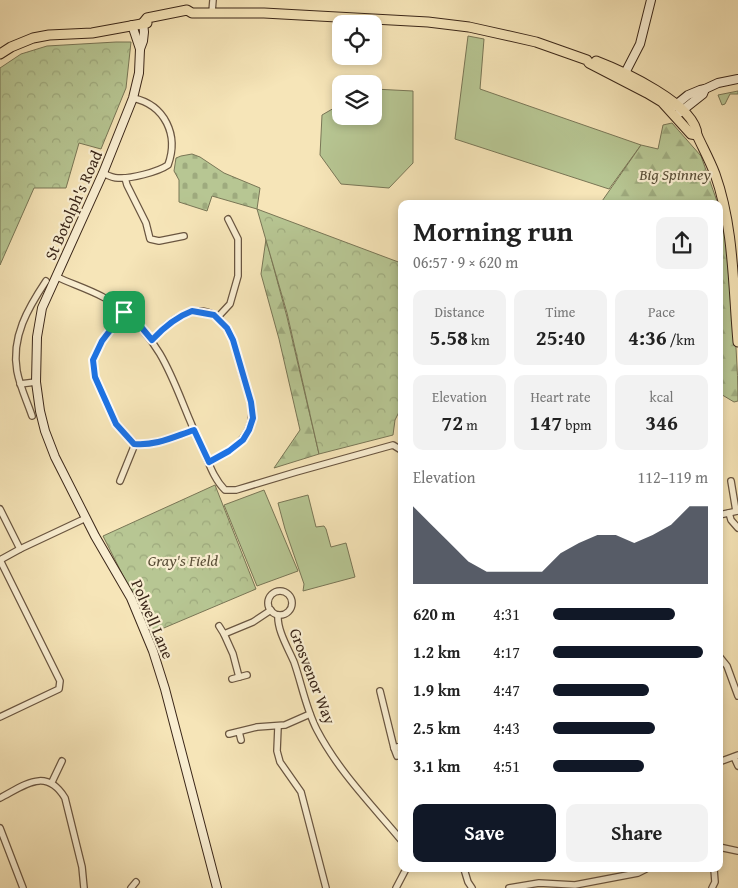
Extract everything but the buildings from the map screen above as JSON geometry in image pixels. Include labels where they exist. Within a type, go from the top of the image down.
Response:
[{"type":"main road","points":[[0,54],[33,38],[49,35],[92,34],[110,31],[143,23],[148,18],[187,10],[192,12],[428,22],[469,27],[536,42],[587,60],[589,63],[624,76],[647,93],[676,110],[691,134],[696,136],[714,173],[722,200]]},
{"type":"main road","points":[[723,203],[732,234],[738,342]]},
{"type":"street","points":[[212,12],[213,0]]},
{"type":"street","points":[[624,76],[640,44],[651,0]]},
{"type":"street","name":"St Botolph's Road","points":[[36,373],[37,337],[42,308],[103,173],[133,98],[139,73],[140,49],[144,32],[143,23]]},
{"type":"street","name":"St Botolph's Road","points":[[132,25],[140,49]]},
{"type":"street","points":[[676,110],[703,94],[705,90],[718,84],[738,79]]},
{"type":"street","points":[[103,173],[113,178],[125,178],[163,168],[168,165],[171,159],[171,135],[165,119],[148,102],[133,98]]},
{"type":"street","points":[[125,178],[146,223],[150,239],[159,240],[184,236]]},
{"type":"street","points":[[217,318],[230,304],[238,276],[238,239],[228,219]]},
{"type":"street","points":[[57,277],[104,297],[142,328],[152,340],[164,358],[194,430],[220,485],[225,490],[236,490],[393,445],[398,448]]},
{"type":"street","points":[[32,416],[20,384],[15,353],[18,335],[25,316],[46,281]]},
{"type":"street","points":[[32,304],[42,308]]},
{"type":"street","points":[[152,340],[160,330],[192,311],[205,313],[217,318],[227,328],[233,340],[251,402],[253,418],[243,440],[229,451],[209,462]]},
{"type":"street","points":[[124,312],[102,341],[93,360],[95,377],[116,424],[134,444],[146,445],[161,442],[194,430]]},
{"type":"street","name":"Polwell Lane","points":[[36,373],[40,411],[55,457],[86,518],[131,598],[154,651],[166,689],[217,888]]},
{"type":"street","points":[[20,384],[36,382]]},
{"type":"street","points":[[120,481],[134,444]]},
{"type":"street","points":[[723,514],[737,511],[731,481]]},
{"type":"street","points":[[0,509],[20,549]]},
{"type":"street","points":[[730,513],[731,520],[738,528]]},
{"type":"street","points":[[0,717],[59,689],[60,681],[0,560],[86,518]]},
{"type":"street","name":"Grosvenor Way","points":[[278,591],[288,593],[292,598],[292,606],[287,613],[278,615],[271,610],[268,603],[272,594],[278,591]]},
{"type":"street","points":[[224,634],[253,622],[271,610]]},
{"type":"street","name":"Grosvenor Way","points":[[278,615],[279,625],[300,678],[305,701],[317,729],[344,774],[398,837]]},
{"type":"street","points":[[219,626],[234,654],[239,677]]},
{"type":"street","points":[[723,661],[727,666],[738,696]]},
{"type":"street","points":[[232,679],[247,675]]},
{"type":"street","points":[[380,691],[385,698],[397,756]]},
{"type":"street","points":[[229,734],[257,727],[278,727],[310,714]]},
{"type":"street","points":[[278,727],[277,751],[280,762],[301,792],[326,888]]},
{"type":"street","points":[[239,732],[241,740]]},
{"type":"street","points":[[394,748],[398,747]]},
{"type":"street","points":[[723,761],[736,756],[738,766]]},
{"type":"street","points":[[52,782],[62,761]]},
{"type":"street","points":[[0,798],[32,781],[52,782],[60,790],[65,798],[82,867],[84,888]]},
{"type":"street","points":[[0,828],[23,888]]},
{"type":"street","points":[[723,848],[738,851]]},
{"type":"street","points":[[396,888],[404,872]]},
{"type":"street","points":[[465,872],[472,888]]},
{"type":"street","points":[[509,888],[539,883],[575,885],[640,872]]},
{"type":"street","points":[[712,888],[714,872]]},
{"type":"street","points":[[132,888],[136,882]]},
{"type":"green space","points":[[468,36],[484,39],[480,89],[641,145],[609,189],[455,139]]},
{"type":"green space","points":[[131,42],[126,88],[101,149],[79,143],[66,188],[34,188],[0,265],[0,68],[21,54],[47,46]]},
{"type":"green space","points":[[382,89],[413,91],[413,163],[389,188],[341,184],[320,155],[322,115],[332,109],[332,125],[382,125]]},
{"type":"green space","points":[[738,91],[738,94],[730,94],[725,104],[722,105],[718,95]]},
{"type":"green space","name":"Big Spinney","points":[[672,123],[701,156],[717,200],[603,200],[641,145],[658,149],[663,125]]},
{"type":"green space","points":[[192,154],[200,157],[224,173],[260,188],[257,209],[212,196],[207,211],[179,202],[179,180],[174,171],[176,158]]},
{"type":"green space","points":[[257,209],[398,262],[398,414],[395,420],[393,435],[319,454],[287,313]]},
{"type":"green space","name":"Big Spinney","points":[[723,225],[728,252],[735,337],[738,401],[734,402],[723,395]]},
{"type":"green space","points":[[266,239],[287,317],[319,454],[274,468],[300,430],[279,339],[261,274]]},
{"type":"green space","name":"Gray's Field","points":[[215,485],[256,589],[152,633],[103,536]]},
{"type":"green space","points":[[264,490],[298,571],[257,586],[224,505]]},
{"type":"green space","points":[[308,495],[316,527],[324,526],[331,547],[346,543],[355,577],[303,591],[304,584],[278,503]]},
{"type":"route","points":[[192,311],[214,315],[227,328],[233,340],[251,402],[253,418],[243,440],[229,451],[209,462],[194,430],[161,442],[146,445],[134,444],[116,424],[95,377],[93,360],[102,341],[124,312],[152,340],[160,330],[179,316],[192,311]]}]
